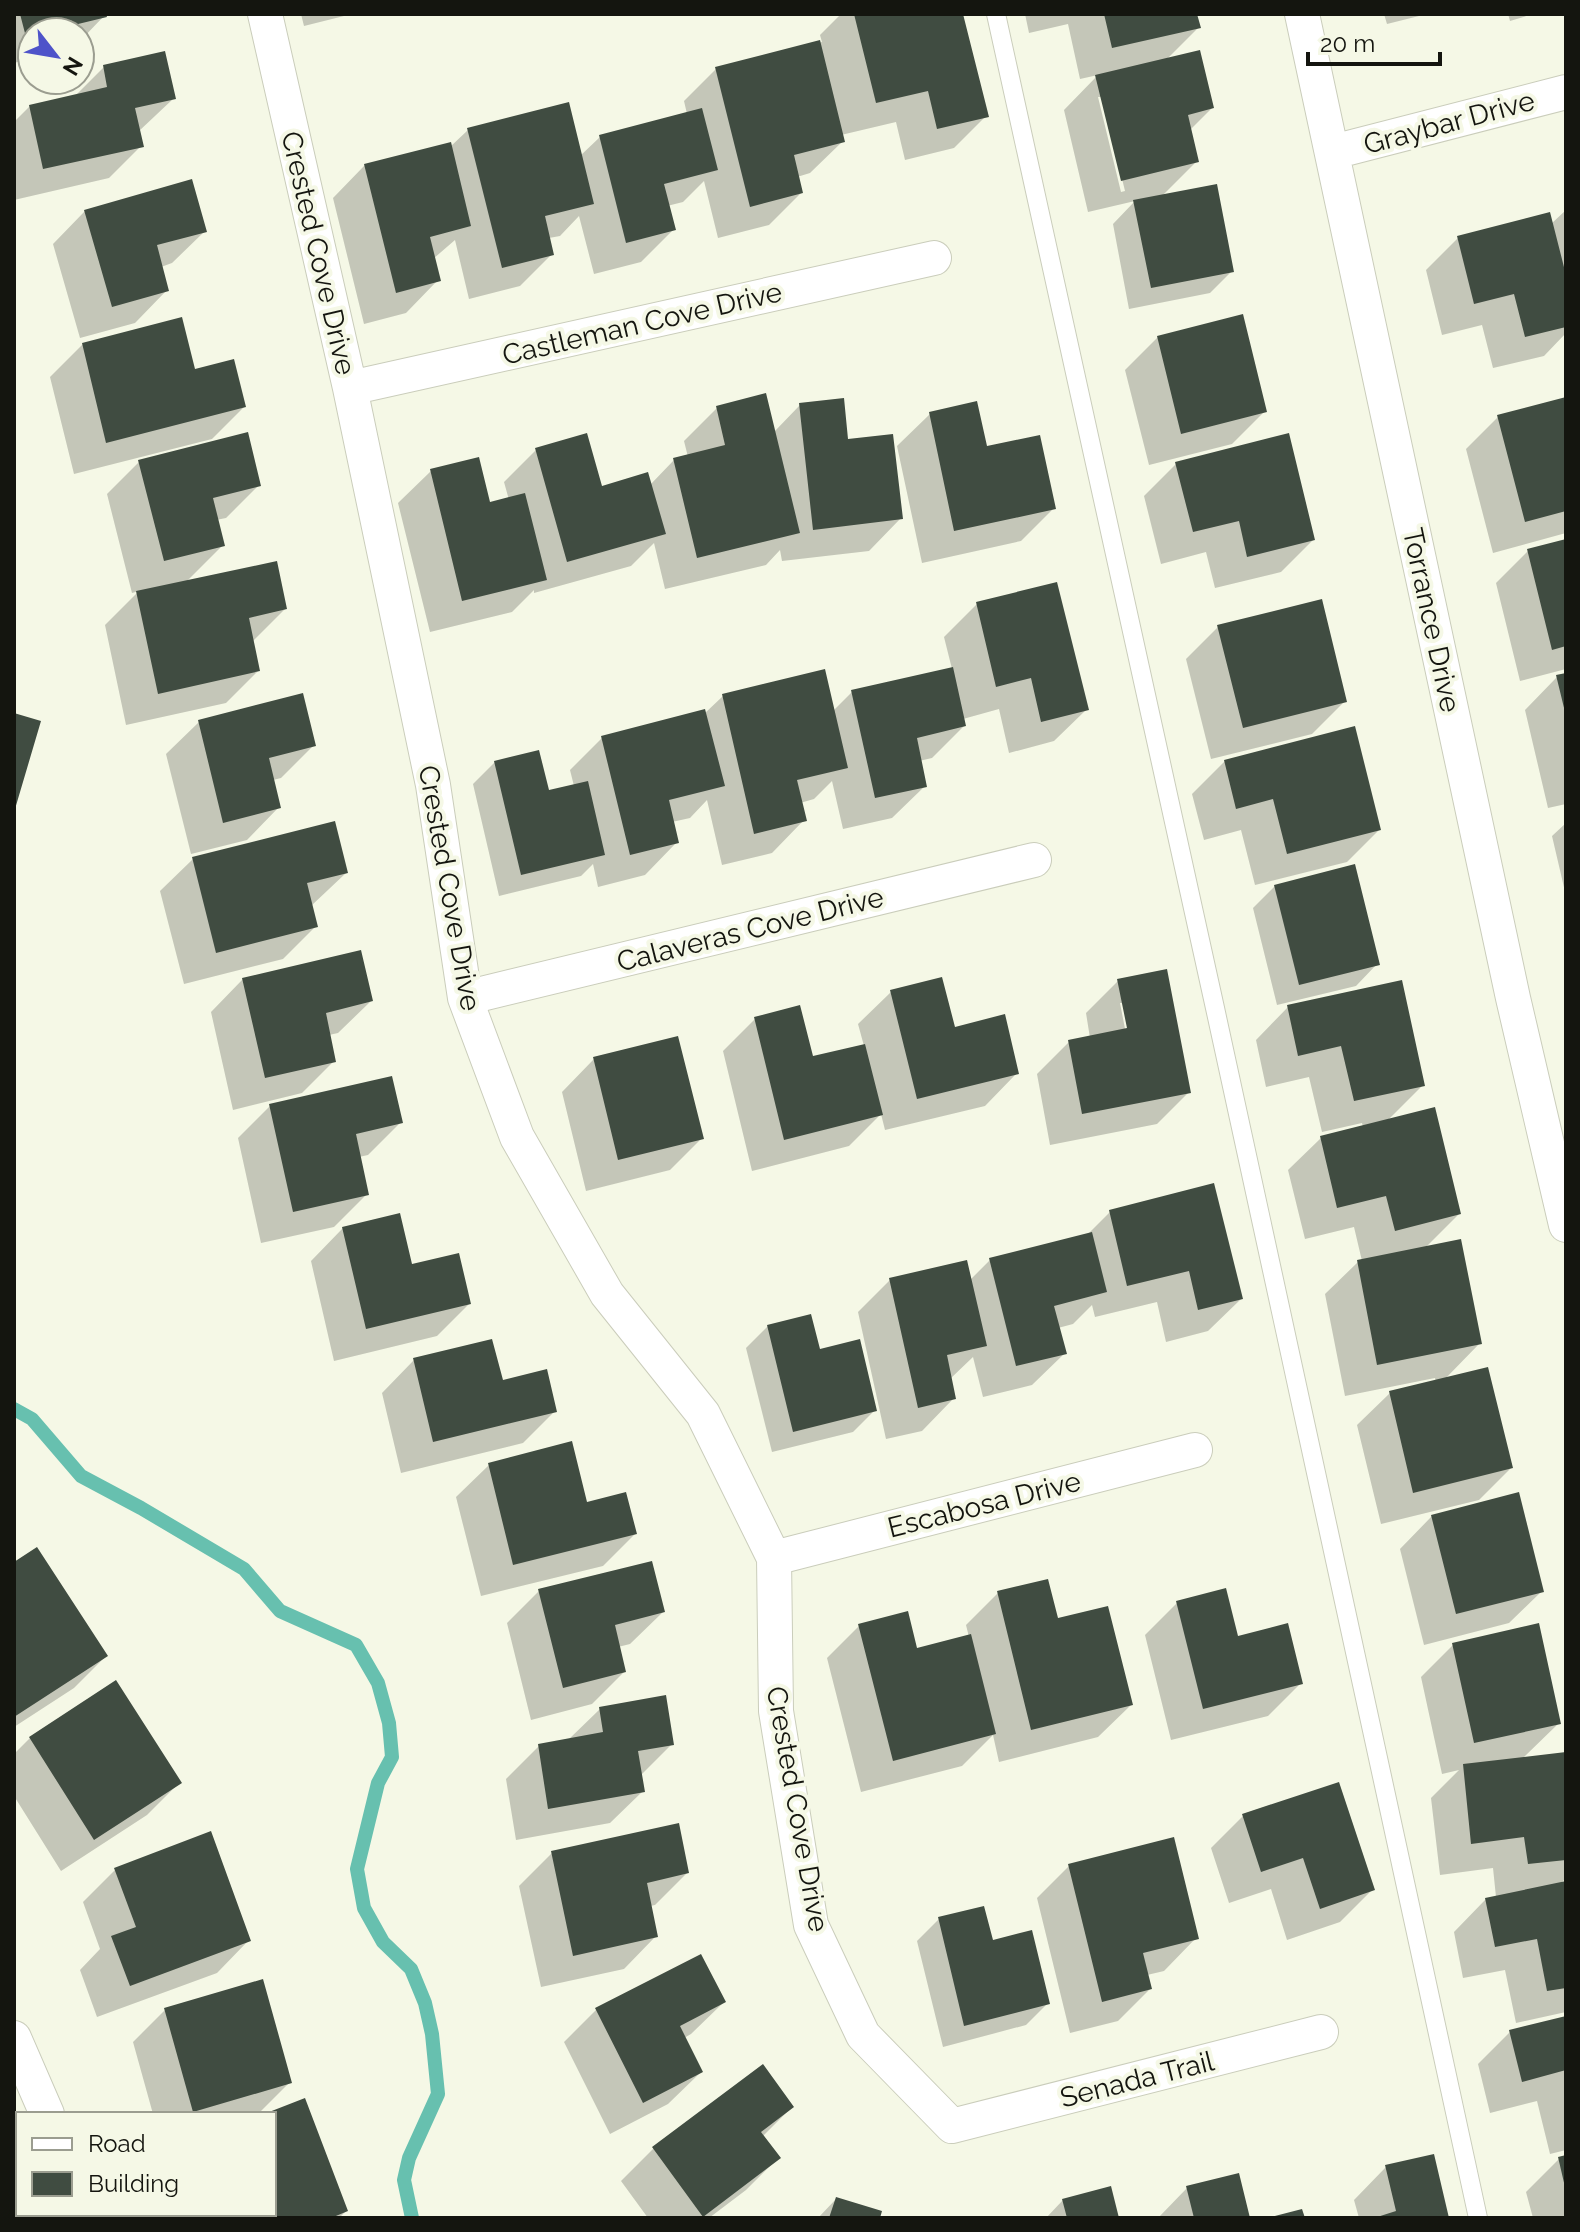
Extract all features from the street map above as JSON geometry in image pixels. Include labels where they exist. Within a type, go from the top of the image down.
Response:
[{"type":"street","name":"Crested Cove Drive","points":[[265,14],[350,388],[433,785],[465,998],[517,1137],[607,1294],[703,1414],[774,1558],[776,1711],[811,1925],[863,2035],[952,2126]]},
{"type":"street","name":"Torrance Drive","points":[[1302,14],[1513,998],[1566,1225]]},
{"type":"street","name":"Graybar Drive","points":[[1333,152],[1566,92]]},
{"type":"street","name":"Castleman Cove Drive","points":[[350,388],[934,258]]},
{"type":"street","name":"Calaveras Cove Drive","points":[[465,998],[1034,860]]},
{"type":"street","name":"Escabosa Drive","points":[[774,1558],[1195,1450]]},
{"type":"street","name":"Senada Trail","points":[[952,2126],[1321,2032]]},
{"type":"street","points":[[14,2038],[46,2112]]},
{"type":"lane","points":[[996,14],[1478,2218]]},
{"type":"building","points":[[106,14],[107,17],[96,20],[96,16],[21,16]]},
{"type":"building","points":[[854,14],[963,14],[989,117],[937,129],[928,91],[876,103]]},
{"type":"building","points":[[1104,14],[1197,14],[1201,28],[1112,48]]},
{"type":"building","points":[[820,40],[845,142],[794,155],[803,193],[750,207],[715,67]]},
{"type":"building","points":[[1200,50],[1214,108],[1188,115],[1199,162],[1121,181],[1095,75]]},
{"type":"building","points":[[165,51],[176,99],[135,108],[144,147],[43,169],[29,105],[68,96],[96,96],[96,90],[107,87],[103,65]]},
{"type":"building","points":[[569,102],[594,204],[545,216],[554,255],[502,268],[467,128]]},
{"type":"building","points":[[702,108],[718,170],[664,184],[676,230],[626,243],[599,135]]},
{"type":"building","points":[[451,142],[471,226],[430,237],[441,281],[396,293],[364,164]]},
{"type":"building","points":[[192,179],[207,232],[157,245],[169,291],[112,307],[84,210]]},
{"type":"building","points":[[1217,184],[1234,272],[1151,288],[1133,200]]},
{"type":"building","points":[[1550,212],[1566,275],[1566,327],[1525,337],[1514,294],[1474,304],[1457,236]]},
{"type":"building","points":[[1243,314],[1267,412],[1181,434],[1157,336]]},
{"type":"building","points":[[182,317],[195,369],[234,359],[246,407],[106,443],[82,343]]},
{"type":"building","points":[[766,393],[800,533],[697,558],[673,458],[725,445],[716,406]]},
{"type":"building","points":[[1566,397],[1566,511],[1525,522],[1497,415]]},
{"type":"building","points":[[844,398],[848,439],[893,434],[903,519],[813,530],[799,403]]},
{"type":"building","points":[[977,401],[987,446],[1040,435],[1056,509],[954,531],[929,412]]},
{"type":"building","points":[[248,432],[261,486],[213,498],[225,546],[164,561],[138,460]]},
{"type":"building","points":[[587,433],[602,486],[648,472],[666,534],[567,562],[535,448]]},
{"type":"building","points":[[1289,433],[1315,540],[1247,557],[1239,521],[1193,532],[1175,462]]},
{"type":"building","points":[[479,457],[490,502],[525,493],[547,580],[462,601],[430,469]]},
{"type":"building","points":[[1566,539],[1566,646],[1552,650],[1527,549]]},
{"type":"building","points":[[277,561],[287,609],[249,618],[260,671],[158,694],[136,591]]},
{"type":"building","points":[[1057,582],[1089,710],[1041,722],[1031,678],[996,687],[976,602]]},
{"type":"building","points":[[1322,599],[1347,702],[1243,728],[1217,625]]},
{"type":"building","points":[[953,667],[966,726],[917,738],[927,787],[875,798],[851,690]]},
{"type":"building","points":[[825,669],[848,768],[797,780],[807,821],[754,834],[722,694]]},
{"type":"building","points":[[1566,673],[1566,712],[1565,712],[1556,675]]},
{"type":"building","points":[[303,693],[316,746],[269,758],[281,808],[223,823],[198,720]]},
{"type":"building","points":[[705,709],[725,786],[669,800],[679,843],[630,855],[601,736]]},
{"type":"building","points":[[14,713],[41,721],[15,809],[14,809]]},
{"type":"building","points":[[1355,726],[1381,830],[1287,854],[1273,799],[1236,809],[1224,760]]},
{"type":"building","points":[[539,750],[549,790],[588,781],[605,855],[521,875],[494,761]]},
{"type":"building","points":[[335,821],[348,873],[307,883],[318,927],[216,953],[192,857]]},
{"type":"building","points":[[1355,864],[1380,965],[1299,985],[1274,885]]},
{"type":"building","points":[[361,950],[373,1001],[326,1013],[336,1062],[265,1078],[242,978]]},
{"type":"building","points":[[1167,969],[1191,1093],[1082,1114],[1068,1040],[1127,1028],[1117,979]]},
{"type":"building","points":[[942,977],[955,1027],[1005,1014],[1019,1074],[917,1099],[890,990]]},
{"type":"building","points":[[1402,980],[1425,1086],[1354,1101],[1341,1046],[1298,1056],[1287,1005]]},
{"type":"building","points":[[800,1005],[813,1056],[865,1044],[883,1115],[784,1140],[754,1017]]},
{"type":"building","points":[[678,1036],[704,1139],[618,1160],[593,1057]]},
{"type":"building","points":[[392,1076],[403,1123],[356,1134],[369,1195],[293,1212],[269,1104]]},
{"type":"building","points":[[1435,1107],[1461,1214],[1395,1231],[1386,1196],[1337,1208],[1320,1136]]},
{"type":"building","points":[[1214,1183],[1243,1299],[1198,1310],[1189,1271],[1127,1286],[1109,1210]]},
{"type":"building","points":[[400,1213],[412,1264],[459,1253],[471,1304],[366,1329],[342,1227]]},
{"type":"building","points":[[1092,1232],[1107,1292],[1054,1306],[1067,1354],[1016,1366],[989,1258]]},
{"type":"building","points":[[1461,1239],[1482,1344],[1377,1365],[1357,1260]]},
{"type":"building","points":[[967,1260],[987,1346],[947,1355],[956,1399],[918,1408],[889,1278]]},
{"type":"building","points":[[811,1314],[820,1349],[860,1339],[877,1411],[793,1432],[767,1325]]},
{"type":"building","points":[[492,1339],[503,1380],[547,1369],[557,1412],[433,1442],[413,1358]]},
{"type":"building","points":[[1488,1367],[1513,1468],[1413,1493],[1389,1391]]},
{"type":"building","points":[[572,1441],[587,1502],[626,1492],[637,1534],[513,1565],[488,1463]]},
{"type":"building","points":[[1519,1492],[1544,1592],[1456,1614],[1431,1515]]},
{"type":"building","points":[[37,1547],[108,1656],[14,1717],[14,1562]]},
{"type":"building","points":[[652,1561],[665,1612],[615,1625],[626,1672],[563,1688],[538,1589]]},
{"type":"building","points":[[1048,1579],[1058,1618],[1108,1606],[1133,1705],[1031,1730],[997,1591]]},
{"type":"building","points":[[1226,1588],[1238,1636],[1288,1623],[1303,1684],[1203,1709],[1176,1601]]},
{"type":"building","points":[[908,1611],[917,1648],[971,1634],[996,1734],[893,1761],[858,1624]]},
{"type":"building","points":[[1539,1623],[1561,1724],[1474,1743],[1452,1643]]},
{"type":"building","points":[[116,1680],[182,1783],[94,1840],[29,1737]]},
{"type":"building","points":[[666,1695],[674,1745],[638,1751],[645,1792],[548,1809],[538,1744],[603,1732],[599,1707]]},
{"type":"building","points":[[1566,1752],[1566,1860],[1528,1864],[1524,1837],[1471,1844],[1463,1764]]},
{"type":"building","points":[[1339,1782],[1375,1890],[1320,1909],[1303,1858],[1261,1872],[1242,1814]]},
{"type":"building","points":[[679,1823],[689,1873],[647,1883],[658,1937],[573,1956],[551,1851]]},
{"type":"building","points":[[211,1831],[251,1941],[130,1986],[111,1936],[136,1927],[114,1868]]},
{"type":"building","points":[[1174,1837],[1199,1939],[1143,1953],[1152,1989],[1102,2002],[1068,1864]]},
{"type":"building","points":[[1566,1881],[1566,1988],[1547,1991],[1537,1939],[1495,1947],[1485,1898]]},
{"type":"building","points":[[984,1906],[993,1940],[1032,1930],[1050,2004],[964,2026],[938,1917]]},
{"type":"building","points":[[701,1954],[726,2002],[680,2026],[703,2072],[643,2103],[595,2008]]},
{"type":"building","points":[[263,1979],[292,2083],[193,2112],[164,2008]]},
{"type":"building","points":[[1566,2016],[1566,2070],[1522,2082],[1509,2030]]},
{"type":"building","points":[[763,2064],[794,2107],[761,2132],[781,2158],[703,2217],[652,2147]]},
{"type":"building","points":[[305,2098],[348,2211],[331,2218],[198,2218],[276,2216],[276,2112],[269,2112]]},
{"type":"building","points":[[1434,2154],[1449,2218],[1374,2218],[1396,2211],[1385,2165]]},
{"type":"building","points":[[1566,2155],[1566,2187],[1565,2187],[1558,2157]]},
{"type":"building","points":[[1239,2173],[1250,2218],[1194,2218],[1186,2186]]},
{"type":"building","points":[[1111,2186],[1119,2218],[1067,2218],[1062,2199]]},
{"type":"building","points":[[836,2197],[882,2211],[880,2218],[829,2218]]},
{"type":"building","points":[[1302,2209],[1305,2218],[1271,2217]]},
{"type":"waterway","points":[[14,1409],[32,1419],[81,1476],[244,1569],[280,1611],[356,1645],[378,1683],[389,1723],[392,1757],[378,1783],[357,1869],[364,1908],[383,1942],[411,1969],[425,2003],[432,2034],[438,2094],[409,2158],[404,2180],[412,2218]]}]
